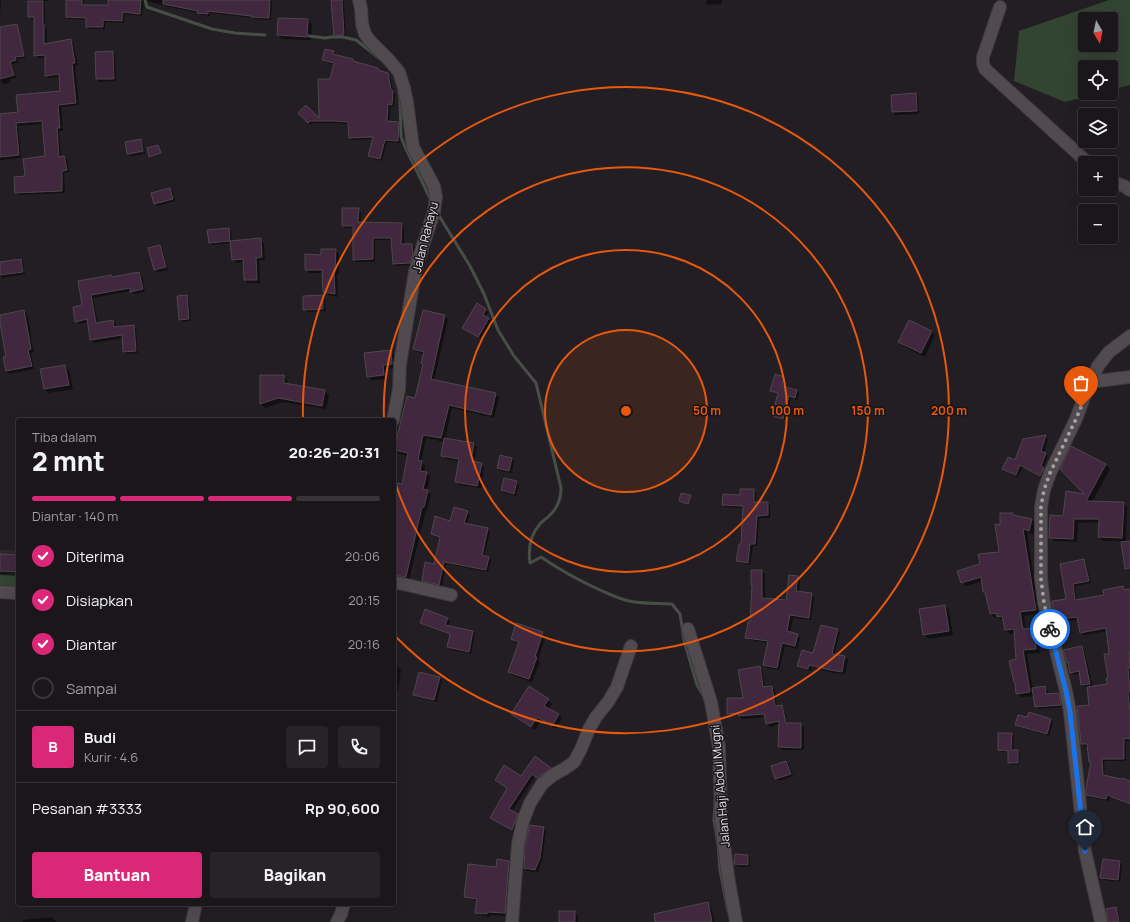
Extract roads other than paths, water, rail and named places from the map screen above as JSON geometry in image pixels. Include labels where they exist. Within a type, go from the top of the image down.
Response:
[{"type":"street","name":"Jalan Rahayu","points":[[359,0],[362,24],[365,34],[399,72],[407,102],[413,146],[434,186],[436,197],[416,272],[400,364],[399,389],[393,418]]},
{"type":"street","points":[[1000,7],[983,57],[985,69],[1080,156]]},
{"type":"street","points":[[1118,184],[1130,190]]},
{"type":"street","points":[[1101,922],[1085,851],[1070,712],[1044,603],[1041,579],[1041,507],[1044,490],[1050,473],[1076,419],[1090,382],[1098,366],[1130,336]]},
{"type":"street","points":[[1090,382],[1130,377]]},
{"type":"street","points":[[396,582],[451,595]]},
{"type":"street","points":[[0,592],[16,593]]},
{"type":"street","name":"Jalan Haji Abdul Mugni","points":[[688,630],[711,702],[719,747],[721,820],[728,876],[736,922]]},
{"type":"street","points":[[512,922],[518,844],[522,821],[530,803],[542,784],[574,762],[581,750],[589,729],[617,687],[632,646]]},
{"type":"street","points":[[192,922],[196,906]]},
{"type":"street","points":[[336,922],[343,906]]},
{"type":"waterway","points":[[145,0],[147,7],[212,29],[235,33],[265,35]]},
{"type":"waterway","points":[[309,36],[325,38],[343,37],[356,40],[379,58]]},
{"type":"waterway","points":[[398,87],[400,99],[401,137],[431,200]]},
{"type":"waterway","points":[[438,214],[470,266],[484,294],[498,330],[514,356],[536,383],[561,488],[560,500],[557,507],[541,523],[532,537],[529,553],[530,563],[541,557],[585,583],[610,595],[625,600],[640,603],[672,604],[680,614],[684,640],[697,685],[703,695]]},
{"type":"waterway","points":[[715,803],[714,820],[720,870],[728,911]]}]
